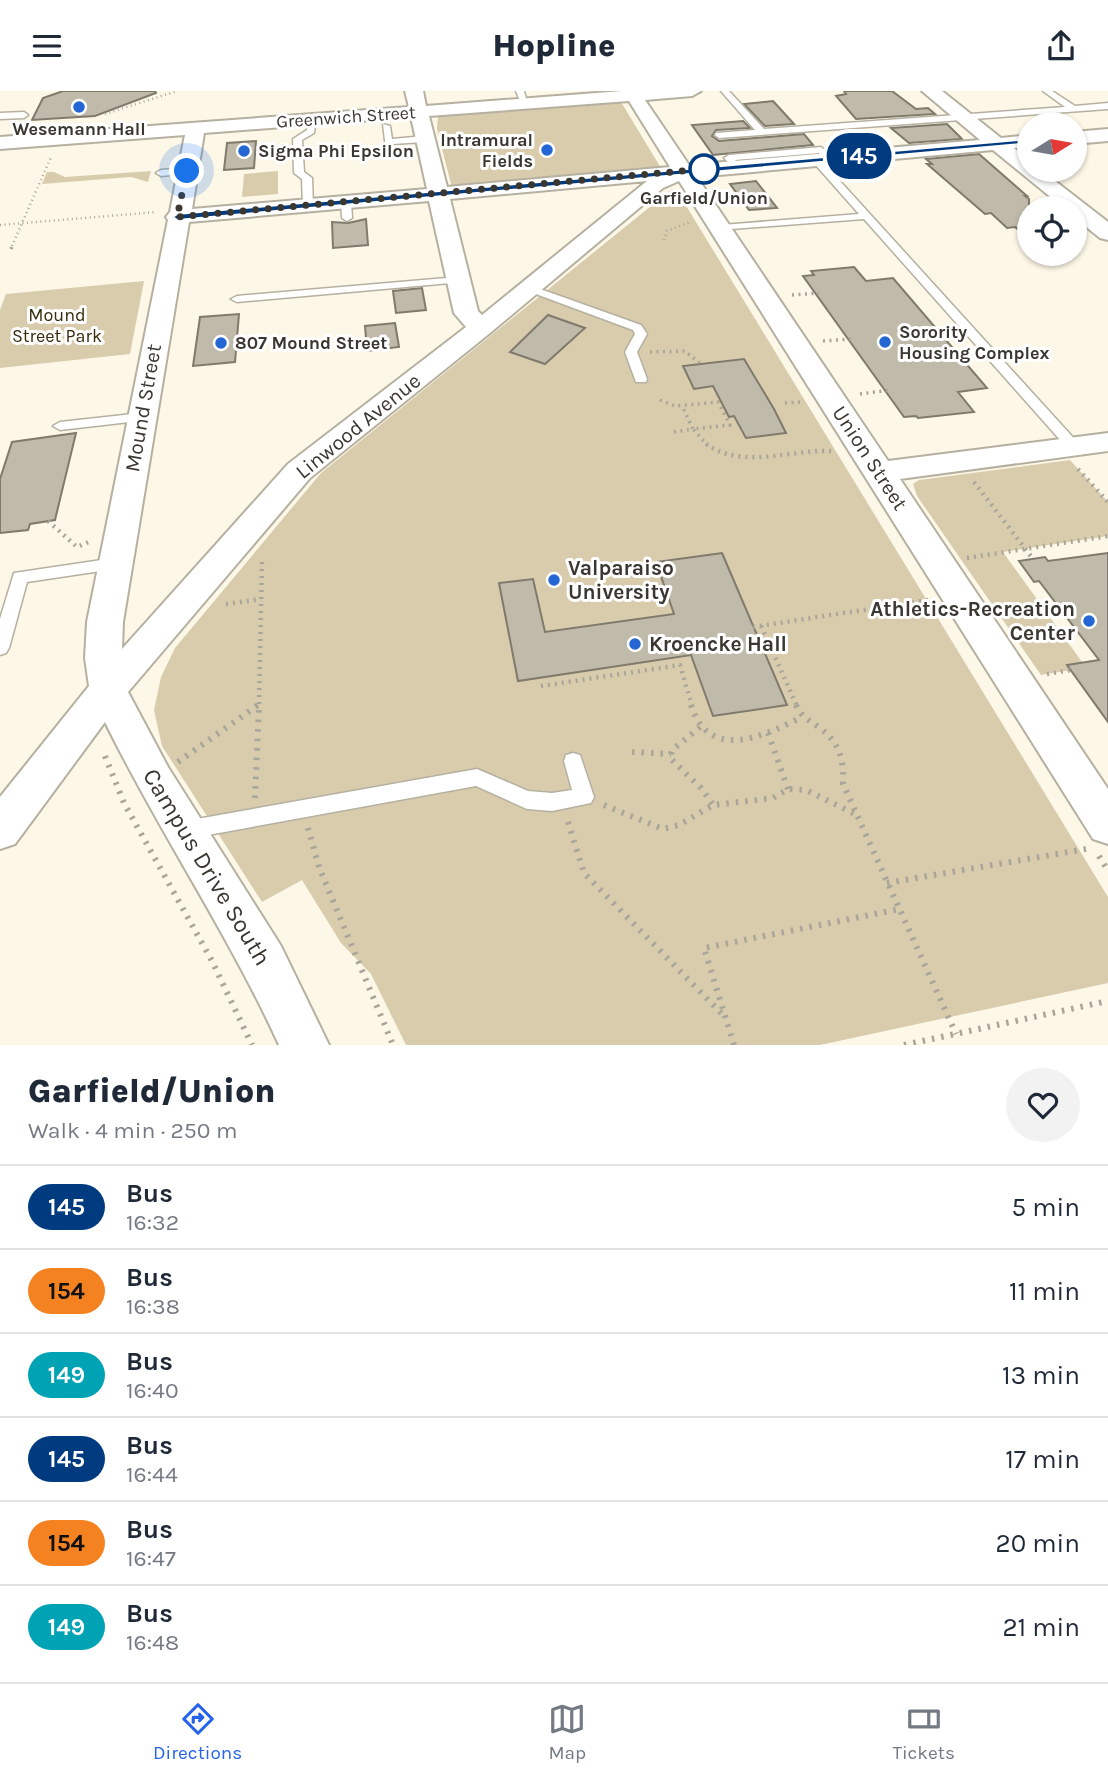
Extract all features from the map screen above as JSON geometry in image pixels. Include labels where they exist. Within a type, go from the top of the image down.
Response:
[{"type":"street","points":[[414,91],[436,195],[466,313],[481,328]]},
{"type":"street","name":"Greenwich Street","points":[[0,143],[418,112],[522,97],[692,91]]},
{"type":"street","points":[[930,91],[1105,228]]},
{"type":"street","name":"Union Street","points":[[632,93],[685,170],[879,472],[1101,836]]},
{"type":"street","name":"Mound Street","points":[[108,689],[103,658],[105,622],[142,417],[167,214],[174,172],[196,128]]},
{"type":"street","points":[[1087,137],[1108,135]]},
{"type":"street","points":[[167,214],[308,206],[346,210],[436,195],[685,170],[1017,142]]},
{"type":"street","name":"Linwood Avenue","points":[[0,830],[108,689],[299,471],[481,328],[656,184],[685,170]]},
{"type":"street","points":[[879,472],[1072,453],[1108,442]]},
{"type":"street","name":"Campus Drive South","points":[[108,689],[139,792],[183,830],[265,962],[304,1045]]},
{"type":"lane","points":[[725,91],[762,132]]},
{"type":"lane","points":[[1047,91],[1072,109]]},
{"type":"lane","points":[[719,135],[1108,106]]},
{"type":"lane","points":[[0,116],[24,114]]},
{"type":"lane","points":[[308,206],[307,178],[299,173],[297,139],[311,131],[312,120]]},
{"type":"lane","points":[[386,127],[390,155]]},
{"type":"lane","points":[[389,142],[424,139]]},
{"type":"lane","points":[[822,159],[1072,453]]},
{"type":"lane","points":[[722,228],[869,216]]},
{"type":"lane","points":[[237,299],[458,280]]},
{"type":"lane","points":[[529,288],[637,328],[641,334],[633,347],[632,355],[641,379]]},
{"type":"lane","points":[[60,426],[142,417]]},
{"type":"lane","points":[[0,648],[20,577],[115,564]]},
{"type":"lane","points":[[183,830],[477,778],[527,800],[562,801],[584,797],[573,761]]},
{"type":"path","points":[[98,117],[177,91]]},
{"type":"path","points":[[10,249],[51,156]]},
{"type":"path","points":[[0,225],[167,214]]},
{"type":"path","points":[[664,240],[667,231],[696,221]]},
{"type":"path","points":[[632,355],[679,349],[696,356],[701,364]]},
{"type":"path","points":[[660,400],[675,407],[718,402],[730,425],[674,432]]},
{"type":"path","points":[[682,406],[693,429],[705,445],[730,456],[769,458],[809,449],[834,451]]},
{"type":"path","points":[[1072,453],[1108,502]]},
{"type":"path","points":[[967,473],[1033,559]]},
{"type":"path","points":[[48,521],[77,547],[97,538]]},
{"type":"path","points":[[961,560],[1108,536]]},
{"type":"path","points":[[254,818],[262,562]]},
{"type":"path","points":[[226,604],[261,599]]},
{"type":"path","points":[[753,627],[936,599]]},
{"type":"path","points":[[761,626],[802,717],[822,729],[838,747],[844,763],[842,784],[956,1034]]},
{"type":"path","points":[[541,686],[680,665],[700,727],[713,736],[733,739],[768,733],[802,717]]},
{"type":"path","points":[[1041,675],[1071,670]]},
{"type":"path","points":[[139,792],[259,704]]},
{"type":"path","points":[[700,727],[672,750],[670,758],[701,788],[713,805]]},
{"type":"path","points":[[768,733],[788,789]]},
{"type":"path","points":[[632,752],[671,754]]},
{"type":"path","points":[[105,753],[107,765],[139,792],[212,961],[253,1045]]},
{"type":"path","points":[[584,797],[663,829],[679,825],[713,805],[773,798],[788,789],[806,790],[856,814]]},
{"type":"path","points":[[562,801],[584,873],[725,1017]]},
{"type":"path","points":[[303,809],[319,867],[392,1045]]},
{"type":"path","points":[[887,883],[1101,836]]},
{"type":"path","points":[[734,1045],[704,948],[900,909]]},
{"type":"path","points":[[904,1045],[1108,1001]]},
{"type":"green space","name":"Intramural Fields","points":[[621,102],[661,168],[452,188],[437,129],[438,116]]},
{"type":"green space","points":[[151,171],[148,182],[131,177],[42,184],[47,172],[65,177]]},
{"type":"green space","points":[[278,171],[278,194],[242,197],[244,174]]},
{"type":"green space","points":[[672,189],[677,191],[1108,897],[1108,983],[820,1045],[406,1045],[371,974],[341,943],[302,880],[262,902],[162,746],[154,710],[161,677],[175,648],[321,473]]},
{"type":"green space","name":"Mound Street Park","points":[[144,281],[130,354],[0,368],[0,310],[6,294]]},
{"type":"green space","points":[[1070,460],[1108,502],[1108,536],[1003,552],[1082,662],[1068,665],[1071,670],[1041,675],[917,496],[913,484],[919,480]]},
{"type":"building","name":"Wesemann Hall","points":[[63,91],[156,93],[95,116],[32,120],[43,98]]},
{"type":"building","points":[[844,91],[892,91],[916,109],[928,108],[935,114],[856,119],[836,96],[846,94]]},
{"type":"building","points":[[773,101],[794,124],[765,126],[744,104]]},
{"type":"building","points":[[743,121],[750,128],[716,130],[712,136],[719,141],[804,134],[813,145],[713,155],[692,125]]},
{"type":"building","points":[[947,124],[962,139],[909,143],[891,128]]},
{"type":"building","name":"Sigma Phi Epsilon","points":[[256,141],[254,168],[224,170],[227,143]]},
{"type":"building","points":[[979,154],[1027,196],[1017,196],[1017,229],[1007,228],[991,213],[985,214],[927,164],[932,164],[926,159]]},
{"type":"building","points":[[756,181],[777,208],[749,210],[730,184]]},
{"type":"building","points":[[366,219],[368,245],[333,248],[332,222],[348,223]]},
{"type":"building","name":"Sorority Housing Complex","points":[[854,267],[866,281],[893,278],[987,388],[958,392],[974,412],[904,417],[803,276],[814,275],[811,271]]},
{"type":"building","points":[[422,288],[426,310],[396,313],[393,291]]},
{"type":"building","name":"807 Mound Street","points":[[239,314],[235,362],[193,366],[200,317]]},
{"type":"building","points":[[548,315],[585,328],[545,364],[510,352]]},
{"type":"building","points":[[395,323],[399,347],[367,351],[365,326]]},
{"type":"building","points":[[744,359],[786,433],[746,438],[734,416],[729,417],[713,386],[694,389],[683,366]]},
{"type":"building","points":[[76,433],[55,520],[30,524],[28,530],[0,533],[0,479],[12,442]]},
{"type":"building","name":"Kroencke Hall","points":[[722,553],[787,705],[713,716],[691,655],[518,681],[499,583],[533,579],[545,632],[674,614],[656,562]]},
{"type":"building","name":"Athletics-Recreation Center","points":[[1108,553],[1108,722],[1067,665],[1099,660],[1039,581],[1034,582],[1019,561],[1045,557],[1048,561]]},
{"type":"bus line","name":"145","points":[[177,217],[1017,142]]},
{"type":"place","name":"Wesemann Hall","points":[[79,107]]},
{"type":"place","name":"Intramural Fields","points":[[547,150]]},
{"type":"place","name":"Sigma Phi Epsilon","points":[[244,151]]},
{"type":"place","name":"Garfield/Union","points":[[704,169]]},
{"type":"place","name":"Sorority Housing Complex","points":[[885,342]]},
{"type":"place","name":"807 Mound Street","points":[[221,343]]},
{"type":"place","name":"Valparaiso University","points":[[554,580]]},
{"type":"place","name":"Athletics-Recreation Center","points":[[1089,621]]},
{"type":"place","name":"Kroencke Hall","points":[[635,644]]},
{"type":"route","points":[[187,171],[177,217],[704,169]]}]
